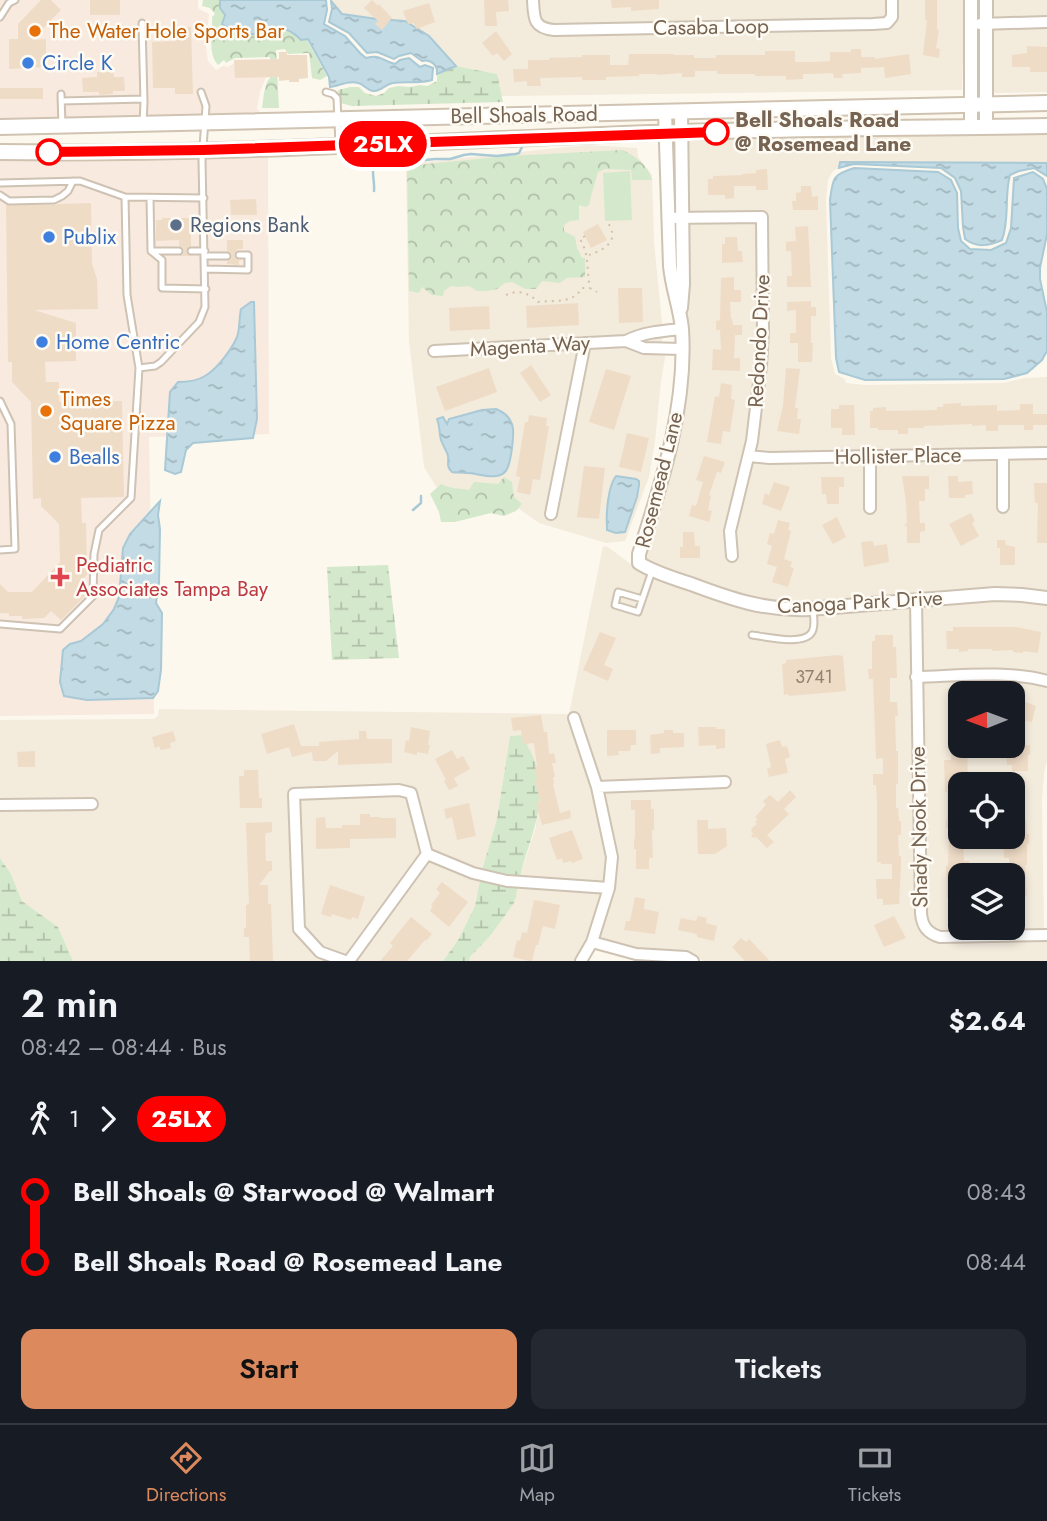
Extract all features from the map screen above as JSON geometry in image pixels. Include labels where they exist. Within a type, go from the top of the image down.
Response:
[{"type":"main road","name":"Bell Shoals Road","points":[[0,127],[1047,103]]},
{"type":"main road","name":"Bell Shoals Road","points":[[0,152],[203,150],[666,133],[1047,126]]},
{"type":"street","name":"Casaba Loop","points":[[533,0],[534,16],[538,25],[554,30],[887,23],[892,17],[892,0]]},
{"type":"street","points":[[971,0],[978,104],[986,126]]},
{"type":"street","points":[[971,126],[978,104],[986,0]]},
{"type":"street","points":[[971,24],[1047,22]]},
{"type":"street","name":"Rosemead Lane","points":[[680,312],[683,284],[681,111]]},
{"type":"street","name":"Rosemead Lane","points":[[639,564],[639,554],[659,495],[680,389],[682,329],[671,275],[665,112]]},
{"type":"street","name":"Redondo Drive","points":[[668,218],[762,217],[762,342],[750,456],[730,531],[732,556]]},
{"type":"street","name":"Magenta Way","points":[[433,351],[626,341],[643,333],[682,329]]},
{"type":"street","name":"Magenta Way","points":[[626,341],[644,348],[682,349]]},
{"type":"street","points":[[551,514],[586,343]]},
{"type":"street","name":"Hollister Place","points":[[750,456],[769,458],[1047,453]]},
{"type":"street","points":[[1003,454],[1003,507]]},
{"type":"street","points":[[870,456],[870,508]]},
{"type":"street","name":"Canoga Park Drive","points":[[639,564],[753,605],[789,610],[995,594],[1047,598]]},
{"type":"street","name":"Shady Nook Drive","points":[[916,600],[920,913],[924,928],[940,937],[1047,935]]},
{"type":"street","points":[[916,677],[1016,676],[1047,681]]},
{"type":"street","points":[[574,718],[597,787],[612,857],[609,888],[592,942],[581,961]]},
{"type":"street","points":[[597,787],[725,782]]},
{"type":"street","points":[[399,790],[411,793],[427,854],[347,961],[320,952],[299,929],[294,794],[399,790]]},
{"type":"street","points":[[0,805],[92,803]]},
{"type":"street","points":[[427,854],[473,873],[508,881],[609,888]]},
{"type":"street","points":[[592,942],[636,954],[685,957],[693,961]]},
{"type":"lane","points":[[0,17],[15,0]]},
{"type":"lane","points":[[142,23],[142,124]]},
{"type":"lane","points":[[139,368],[155,366],[161,362],[203,316],[206,289],[202,161],[206,106],[201,92]]},
{"type":"lane","points":[[326,92],[336,96],[339,145]]},
{"type":"lane","points":[[62,126],[61,97],[144,99]]},
{"type":"lane","points":[[0,195],[9,201],[54,200],[68,191],[73,181]]},
{"type":"lane","points":[[0,183],[80,181],[125,197],[204,198]]},
{"type":"lane","points":[[0,624],[60,629],[93,596],[94,554],[99,530],[131,498],[139,368],[127,295],[125,197]]},
{"type":"lane","points":[[150,198],[150,251]]},
{"type":"lane","points":[[150,251],[179,251]]},
{"type":"lane","points":[[150,251],[162,260],[162,288],[206,289]]},
{"type":"lane","points":[[191,251],[227,256]]},
{"type":"lane","points":[[205,269],[248,270],[247,255],[239,255]]},
{"type":"lane","points":[[0,401],[11,424],[15,549],[0,550]]},
{"type":"lane","points":[[642,599],[618,592],[615,605],[638,612],[652,570]]},
{"type":"lane","points":[[752,635],[801,640],[810,635],[814,628],[813,609]]},
{"type":"path","points":[[587,255],[611,242],[613,235],[608,221]]},
{"type":"path","points":[[585,236],[580,239],[587,255],[590,288]]},
{"type":"path","points":[[506,295],[519,292],[531,295],[539,304],[564,302],[576,297],[582,288],[597,292]]},
{"type":"shaded area","points":[[0,0],[198,0],[199,9],[209,14],[206,47],[208,61],[216,70],[236,62],[266,77],[257,109],[269,113],[268,124],[0,127]]},
{"type":"shaded area","points":[[331,0],[528,0],[528,16],[533,28],[544,34],[554,35],[888,28],[897,20],[898,0],[965,0],[962,90],[501,96],[497,74],[456,66],[430,36],[405,21],[342,14]]},
{"type":"shaded area","points":[[539,0],[886,0],[887,15],[884,18],[872,19],[554,25],[541,19]]},
{"type":"shaded area","points":[[991,0],[1047,0],[1047,17],[992,18]]},
{"type":"shaded area","points":[[1047,27],[1047,92],[994,93],[992,28]]},
{"type":"shaded area","points":[[1047,121],[1047,163],[840,162],[839,168],[833,171],[828,180],[826,200],[831,358],[835,374],[845,379],[846,383],[865,385],[1004,383],[1024,378],[1047,377],[1047,448],[756,452],[764,393],[768,331],[768,217],[762,212],[688,212],[687,128]]},
{"type":"shaded area","points":[[587,145],[637,148],[638,157],[652,175],[654,242],[665,358],[649,477],[625,541],[606,543],[539,523],[515,506],[442,496],[424,467],[409,341],[406,164]]},
{"type":"shaded area","points":[[268,157],[269,434],[149,437],[154,714],[0,716],[0,159]]},
{"type":"shaded area","points":[[688,222],[756,222],[756,365],[747,440],[725,530],[727,561],[738,560],[736,532],[754,462],[864,461],[865,514],[876,513],[876,461],[997,459],[998,512],[1009,512],[1008,459],[1047,458],[1047,593],[809,604],[755,600],[645,561],[670,472],[680,423],[689,284]]},
{"type":"shaded area","points":[[603,546],[608,547],[633,568],[728,603],[765,613],[789,615],[911,606],[916,924],[925,936],[940,942],[1047,940],[1047,961],[704,961],[686,952],[637,949],[599,939],[614,893],[618,857],[604,792],[730,786],[730,777],[601,782],[577,712],[567,716],[591,788],[607,857],[604,883],[520,877],[536,826],[522,735],[510,736],[497,819],[482,870],[432,850],[412,788],[399,785],[294,789],[289,794],[293,930],[316,956],[330,961],[73,961],[58,927],[22,901],[11,874],[0,858],[0,720],[154,719],[158,716],[159,709],[569,714]]},
{"type":"shaded area","points":[[1006,599],[1047,604],[1047,675],[1016,670],[922,672],[922,605]]},
{"type":"shaded area","points":[[948,681],[948,758],[1026,758],[1026,681],[1047,686],[1047,760],[1042,800],[1044,930],[1025,930],[1025,863],[948,863],[948,932],[932,928],[927,921],[922,682]]},
{"type":"shaded area","points":[[406,797],[421,853],[346,956],[324,948],[304,927],[300,798]]},
{"type":"shaded area","points":[[429,860],[480,880],[475,906],[458,940],[443,961],[356,961]]},
{"type":"shaded area","points":[[518,887],[601,893],[587,940],[574,961],[469,961],[514,903]]},
{"type":"green space","points":[[203,0],[220,0],[219,8],[224,14],[222,24],[235,31],[254,35],[278,29],[301,40],[307,40],[327,76],[320,80],[312,78],[309,53],[288,54],[285,49],[276,50],[279,108],[262,108],[270,78],[270,57],[235,58],[226,63],[224,60],[218,65],[212,48],[212,17],[215,14],[210,8],[202,6]]},
{"type":"green space","points":[[456,66],[497,74],[503,102],[352,106],[340,103],[338,90],[359,87],[365,93],[376,96],[398,86],[427,86],[437,81],[437,74]]},
{"type":"green space","points":[[623,150],[641,162],[652,180],[632,180],[631,170],[605,169],[598,172],[589,205],[579,205],[579,220],[564,225],[564,231],[575,237],[577,248],[582,258],[585,258],[585,277],[567,278],[560,283],[542,281],[536,289],[525,289],[512,282],[488,291],[477,291],[469,286],[451,286],[444,291],[443,296],[432,295],[422,287],[419,293],[409,291],[407,166],[508,156]]},
{"type":"green space","points":[[630,171],[632,220],[605,221],[603,173]]},
{"type":"green space","points":[[504,477],[512,482],[514,497],[522,504],[516,511],[504,516],[491,513],[455,522],[441,522],[430,494],[441,484],[469,490],[474,482],[498,484]]},
{"type":"green space","points":[[388,565],[399,658],[332,660],[327,567]]},
{"type":"green space","points":[[522,735],[536,765],[540,794],[536,822],[520,877],[482,870],[497,819],[510,736]]},
{"type":"green space","points":[[0,858],[11,874],[22,901],[58,927],[73,961],[0,961]]},
{"type":"green space","points":[[480,880],[518,887],[514,903],[469,961],[443,961],[458,940],[475,906]]},
{"type":"water","points":[[220,0],[326,0],[324,24],[345,36],[366,58],[379,57],[395,64],[409,58],[420,67],[425,65],[433,68],[432,80],[393,83],[376,91],[354,82],[330,87],[329,77],[308,39],[301,40],[291,32],[279,28],[260,33],[240,33],[222,24],[225,15],[220,8]]},
{"type":"water","points":[[331,1],[342,14],[405,21],[429,36],[456,66],[437,74],[433,63],[422,61],[411,53],[394,59],[377,52],[367,53],[349,33],[329,22]]},
{"type":"water","points":[[840,162],[1047,163],[1047,176],[1034,168],[1010,175],[1002,240],[979,245],[965,239],[961,191],[955,178],[941,168],[854,164],[839,168]]},
{"type":"water","points":[[854,168],[938,172],[951,180],[957,193],[961,241],[970,249],[991,250],[1006,243],[1011,228],[1014,178],[1033,172],[1043,179],[1047,189],[1047,234],[1040,279],[1047,312],[1047,351],[1042,360],[1027,373],[1004,379],[865,380],[839,372],[836,358],[830,200],[835,178]]},
{"type":"water","points":[[254,302],[257,419],[253,438],[193,443],[186,450],[181,472],[175,474],[165,470],[170,392],[178,382],[202,378],[219,364],[237,337],[241,309]]},
{"type":"water","points":[[496,409],[508,417],[513,428],[511,456],[505,472],[492,476],[452,472],[448,466],[448,456],[441,440],[437,419],[443,417],[447,424],[449,419]]},
{"type":"water","points":[[616,476],[636,479],[639,485],[625,532],[616,533],[607,530],[607,507]]},
{"type":"water","points":[[160,501],[159,583],[156,603],[162,613],[158,691],[153,698],[87,700],[64,696],[60,682],[63,650],[70,644],[81,641],[103,624],[114,609],[119,597],[123,548],[130,534]]},
{"type":"building","points":[[41,0],[51,0],[61,10],[32,40],[46,39],[46,67],[9,69],[9,39],[18,39],[18,24]]},
{"type":"building","points":[[90,0],[120,0],[120,15],[90,15]]},
{"type":"building","points":[[372,0],[392,18],[382,30],[375,24],[378,21],[364,8]]},
{"type":"building","points":[[484,0],[508,0],[509,11],[496,12],[497,26],[485,26]]},
{"type":"building","points":[[611,0],[659,0],[659,9],[631,11],[631,7],[612,8]]},
{"type":"building","points":[[925,0],[937,0],[939,30],[936,48],[940,49],[939,58],[923,55],[927,20],[925,21]]},
{"type":"building","points":[[429,3],[435,22],[416,29],[414,23],[408,24],[403,11]]},
{"type":"building","points":[[191,27],[193,94],[175,94],[175,88],[153,88],[152,42],[175,41],[174,28]]},
{"type":"building","points":[[496,31],[512,54],[504,61],[497,53],[493,56],[482,43]]},
{"type":"building","points":[[1027,46],[1047,47],[1047,72],[1030,72],[1030,67],[1012,67],[1012,55],[1027,53]]},
{"type":"building","points":[[851,49],[861,49],[861,57],[875,59],[909,54],[911,74],[885,78],[884,67],[861,68],[861,73],[842,74],[843,78],[834,78],[833,73],[803,74],[803,79],[786,80],[786,76],[695,71],[695,77],[682,77],[682,73],[606,77],[606,80],[582,80],[582,77],[540,78],[541,86],[527,86],[527,81],[514,82],[513,69],[528,69],[528,60],[610,55],[610,65],[628,65],[629,54],[716,58],[716,55],[765,55],[765,51],[795,51],[795,62],[815,62],[830,61],[830,52],[851,52]]},
{"type":"building","points":[[279,52],[287,52],[287,55],[307,55],[308,78],[289,82],[279,81],[279,77],[235,78],[234,60],[279,59]]},
{"type":"building","points":[[97,72],[113,72],[114,77],[124,77],[125,91],[99,95],[99,92],[83,92],[82,78],[97,77]]},
{"type":"building","name":"Circle K","points":[[0,88],[43,88],[43,99],[0,99]]},
{"type":"building","points":[[767,169],[768,190],[756,190],[756,186],[734,186],[734,198],[708,195],[708,179],[713,179],[713,176],[742,175]]},
{"type":"building","points":[[801,186],[811,186],[812,197],[818,196],[818,210],[793,210],[792,201],[796,201],[796,193],[801,192]]},
{"type":"building","points":[[256,199],[257,215],[231,215],[230,200]]},
{"type":"building","points":[[91,203],[92,264],[97,279],[98,309],[34,310],[76,323],[76,361],[45,362],[46,382],[59,382],[59,402],[122,401],[124,497],[81,498],[82,523],[86,523],[87,575],[80,582],[88,589],[88,593],[61,620],[51,611],[44,618],[22,619],[22,616],[0,613],[0,584],[8,592],[32,592],[60,562],[59,524],[41,506],[41,498],[33,499],[31,402],[12,382],[12,362],[8,362],[6,205]]},
{"type":"building","name":"Regions Bank","points":[[195,218],[195,230],[191,230],[191,246],[186,250],[191,256],[179,256],[184,250],[179,246],[179,240],[156,241],[156,220]]},
{"type":"building","points":[[598,224],[607,240],[591,248],[583,232]]},
{"type":"building","points":[[808,226],[811,287],[787,287],[787,276],[792,276],[791,251],[786,251],[786,242],[796,241],[795,227]]},
{"type":"building","points":[[725,237],[737,237],[738,251],[742,251],[743,262],[722,263],[722,244],[725,244]]},
{"type":"building","points":[[227,240],[243,240],[243,249],[238,249],[234,254],[239,265],[227,264],[232,255],[227,251]]},
{"type":"building","points":[[734,277],[734,290],[741,290],[741,302],[730,302],[733,325],[742,325],[742,335],[735,335],[734,358],[740,358],[740,371],[712,370],[713,349],[721,350],[720,330],[716,330],[716,321],[720,320],[721,278]]},
{"type":"building","points":[[618,288],[642,288],[643,322],[619,323]]},
{"type":"building","points":[[811,301],[811,307],[816,307],[816,316],[811,316],[812,362],[798,362],[798,343],[790,343],[790,333],[796,333],[796,310],[787,311],[787,302]]},
{"type":"building","points":[[578,303],[579,325],[527,328],[526,306]]},
{"type":"building","points":[[489,306],[490,329],[450,331],[449,308]]},
{"type":"building","points":[[531,365],[551,395],[540,402],[520,373]]},
{"type":"building","points":[[489,368],[497,392],[445,411],[436,387]]},
{"type":"building","points":[[786,368],[800,369],[795,408],[798,408],[797,419],[801,419],[799,434],[777,431],[783,406]]},
{"type":"building","points":[[606,369],[631,376],[614,430],[589,422]]},
{"type":"building","points":[[721,383],[732,385],[731,399],[735,400],[730,432],[723,431],[721,444],[707,442],[715,396],[719,397]]},
{"type":"building","points":[[961,403],[961,406],[997,405],[997,411],[1020,410],[1020,404],[1033,404],[1033,414],[1047,414],[1047,425],[1033,425],[1033,430],[1024,430],[1024,425],[998,425],[998,431],[986,431],[986,425],[972,424],[924,426],[908,428],[908,434],[898,434],[898,430],[870,428],[870,411],[873,411],[873,408],[886,407],[886,411],[937,410],[937,407],[943,407],[943,404]]},
{"type":"building","points":[[839,405],[854,405],[855,435],[842,435],[842,428],[831,428],[831,409],[839,409]]},
{"type":"building","points":[[529,415],[547,418],[546,426],[549,426],[540,480],[533,479],[530,495],[517,492],[520,477],[516,476],[525,422],[528,422]]},
{"type":"building","points":[[627,433],[649,438],[641,472],[619,467]]},
{"type":"building","points":[[704,456],[725,462],[721,473],[717,472],[709,495],[708,510],[712,511],[709,522],[689,516],[692,505],[696,506],[703,482],[696,480]]},
{"type":"building","points":[[584,466],[605,468],[599,519],[577,517]]},
{"type":"building","points":[[902,476],[929,476],[925,501],[919,501],[920,523],[925,523],[925,531],[920,532],[920,543],[907,543]]},
{"type":"building","points":[[948,476],[958,476],[958,482],[972,481],[973,494],[965,495],[965,498],[949,498]]},
{"type":"building","points":[[821,477],[844,477],[844,487],[839,487],[839,504],[827,504],[826,494],[822,494]]},
{"type":"building","points":[[774,482],[790,487],[781,511],[762,504],[765,493],[769,495]]},
{"type":"building","points":[[1034,483],[1047,483],[1047,543],[1037,543],[1038,503],[1035,503]]},
{"type":"building","points":[[971,513],[975,521],[972,523],[979,536],[961,546],[949,524]]},
{"type":"building","points":[[837,517],[846,537],[833,544],[822,525]]},
{"type":"building","points":[[778,520],[790,523],[788,530],[791,531],[784,559],[792,562],[790,567],[794,568],[788,587],[772,582],[777,567],[767,564],[772,546],[767,544],[770,533],[774,534]]},
{"type":"building","points":[[683,532],[694,532],[695,546],[700,546],[700,558],[680,558]]},
{"type":"building","points":[[997,540],[1005,540],[1006,545],[1015,547],[1015,565],[1000,565]]},
{"type":"building","points":[[873,541],[874,546],[887,544],[889,562],[864,567],[861,542]]},
{"type":"building","points":[[953,627],[1016,627],[1041,632],[1038,653],[992,649],[968,649],[959,652],[959,649],[947,649],[946,631],[953,631]]},
{"type":"building","points":[[600,632],[616,638],[604,665],[613,669],[608,681],[583,670]]},
{"type":"building","points":[[875,635],[893,635],[897,678],[890,678],[890,702],[897,702],[898,716],[895,716],[898,751],[896,808],[901,821],[901,835],[898,835],[901,856],[899,904],[883,905],[883,899],[877,899],[876,879],[892,879],[892,864],[877,862],[877,800],[873,774],[883,774],[883,758],[876,759],[873,679],[869,679],[868,669],[872,669],[872,641],[875,641]]},
{"type":"building","points":[[843,656],[846,691],[784,695],[782,664],[786,663],[786,660]]},
{"type":"building","points":[[1026,702],[1036,706],[1032,722],[1026,721]]},
{"type":"building","points":[[541,715],[544,732],[547,732],[549,754],[554,753],[556,763],[552,763],[555,777],[553,784],[560,813],[570,810],[571,818],[542,825],[536,803],[540,802],[535,779],[537,766],[534,743],[523,744],[521,730],[513,731],[511,718]]},
{"type":"building","points":[[294,724],[301,746],[319,746],[319,742],[359,739],[359,731],[366,731],[367,739],[392,739],[392,763],[338,765],[338,751],[326,761],[313,761],[312,752],[292,757],[289,747],[267,754],[261,734]]},
{"type":"building","points":[[411,727],[430,731],[428,754],[404,752]]},
{"type":"building","points":[[698,727],[725,729],[725,748],[716,749],[716,745],[699,746]]},
{"type":"building","points":[[607,730],[636,730],[636,745],[631,745],[630,751],[618,751],[619,755],[607,756]]},
{"type":"building","points":[[664,730],[684,733],[684,747],[660,748],[660,753],[651,754],[650,735],[664,733]]},
{"type":"building","points":[[173,731],[176,741],[170,743],[171,748],[155,748],[152,737]]},
{"type":"building","points":[[780,740],[782,747],[787,746],[790,757],[785,759],[788,773],[769,777],[767,769],[771,767],[766,744]]},
{"type":"building","points":[[1026,745],[1030,745],[1028,771],[1012,771],[1012,765],[1007,765],[1006,758],[1026,758]]},
{"type":"building","points":[[452,750],[457,759],[463,756],[470,769],[454,778],[458,786],[449,790],[435,759]]},
{"type":"building","points":[[35,751],[35,767],[18,767],[17,752]]},
{"type":"building","points":[[967,758],[968,772],[948,772],[946,828],[944,760]]},
{"type":"building","points":[[244,770],[258,770],[262,808],[240,808],[239,776],[244,776]]},
{"type":"building","points":[[790,790],[796,797],[784,809],[789,814],[767,835],[774,842],[767,848],[756,837],[751,838],[752,828],[758,819],[755,817],[766,805],[763,801],[770,795],[778,802]]},
{"type":"building","points":[[631,800],[651,800],[651,809],[654,809],[653,858],[649,858],[649,869],[636,869],[635,810],[631,810]]},
{"type":"building","points":[[469,803],[476,836],[457,840],[452,817],[446,819],[444,809]]},
{"type":"building","points":[[360,814],[396,818],[396,838],[350,839],[350,848],[316,849],[316,818],[325,817],[326,828],[342,828],[342,825],[360,825]]},
{"type":"building","points":[[1026,819],[1029,834],[1027,865],[1009,863],[1009,858],[1004,858],[1004,849],[1025,849]]},
{"type":"building","points":[[697,820],[708,820],[708,829],[726,828],[727,846],[715,854],[698,854]]},
{"type":"building","points":[[272,822],[272,832],[266,833],[265,837],[266,861],[272,861],[272,871],[259,885],[268,885],[273,961],[250,961],[249,937],[244,937],[246,905],[249,904],[246,823]]},
{"type":"building","points":[[572,830],[583,859],[563,863],[562,858],[557,860],[549,838]]},
{"type":"building","points":[[948,849],[964,849],[964,861],[969,861],[969,863],[948,863]]},
{"type":"building","points":[[1025,865],[1027,896],[1025,896]]},
{"type":"building","points":[[948,866],[948,898],[947,898]]},
{"type":"building","points":[[442,882],[468,902],[449,927],[430,911],[440,893],[436,889]]},
{"type":"building","points":[[330,885],[365,897],[358,919],[321,914]]},
{"type":"building","points":[[635,897],[645,899],[644,909],[659,912],[655,934],[624,930],[626,921],[630,921]]},
{"type":"building","points":[[534,900],[560,905],[555,929],[543,926],[532,961],[529,961],[513,957],[517,940],[520,941],[522,932],[527,933]]},
{"type":"building","points":[[698,916],[707,918],[706,923],[717,926],[714,941],[678,930],[681,918],[696,921]]},
{"type":"building","points":[[894,916],[906,938],[884,947],[874,925]]},
{"type":"building","points":[[411,917],[432,934],[407,961],[380,961],[393,946],[390,943]]},
{"type":"building","points":[[741,938],[746,942],[749,939],[770,961],[745,961],[732,947]]},
{"type":"waterway","points":[[374,191],[373,166],[381,160],[396,163],[450,159],[471,154],[516,154],[524,143]]},
{"type":"waterway","points":[[413,510],[421,503],[421,496]]},
{"type":"bus line","name":"25LX","points":[[49,152],[203,150],[716,132]]},
{"type":"place","name":"The Water Hole Sports Bar","points":[[35,31]]},
{"type":"place","name":"Circle K","points":[[28,63]]},
{"type":"place","name":"Bell Shoals Road @ Rosemead Lane","points":[[716,132]]},
{"type":"place","name":"Regions Bank","points":[[176,225]]},
{"type":"place","name":"Publix","points":[[49,237]]},
{"type":"place","name":"Home Centric","points":[[42,342]]},
{"type":"place","name":"Times Square Pizza","points":[[46,411]]},
{"type":"place","name":"Bealls","points":[[55,457]]},
{"type":"place","name":"Pediatric Associates Tampa Bay","points":[[60,577]]}]
